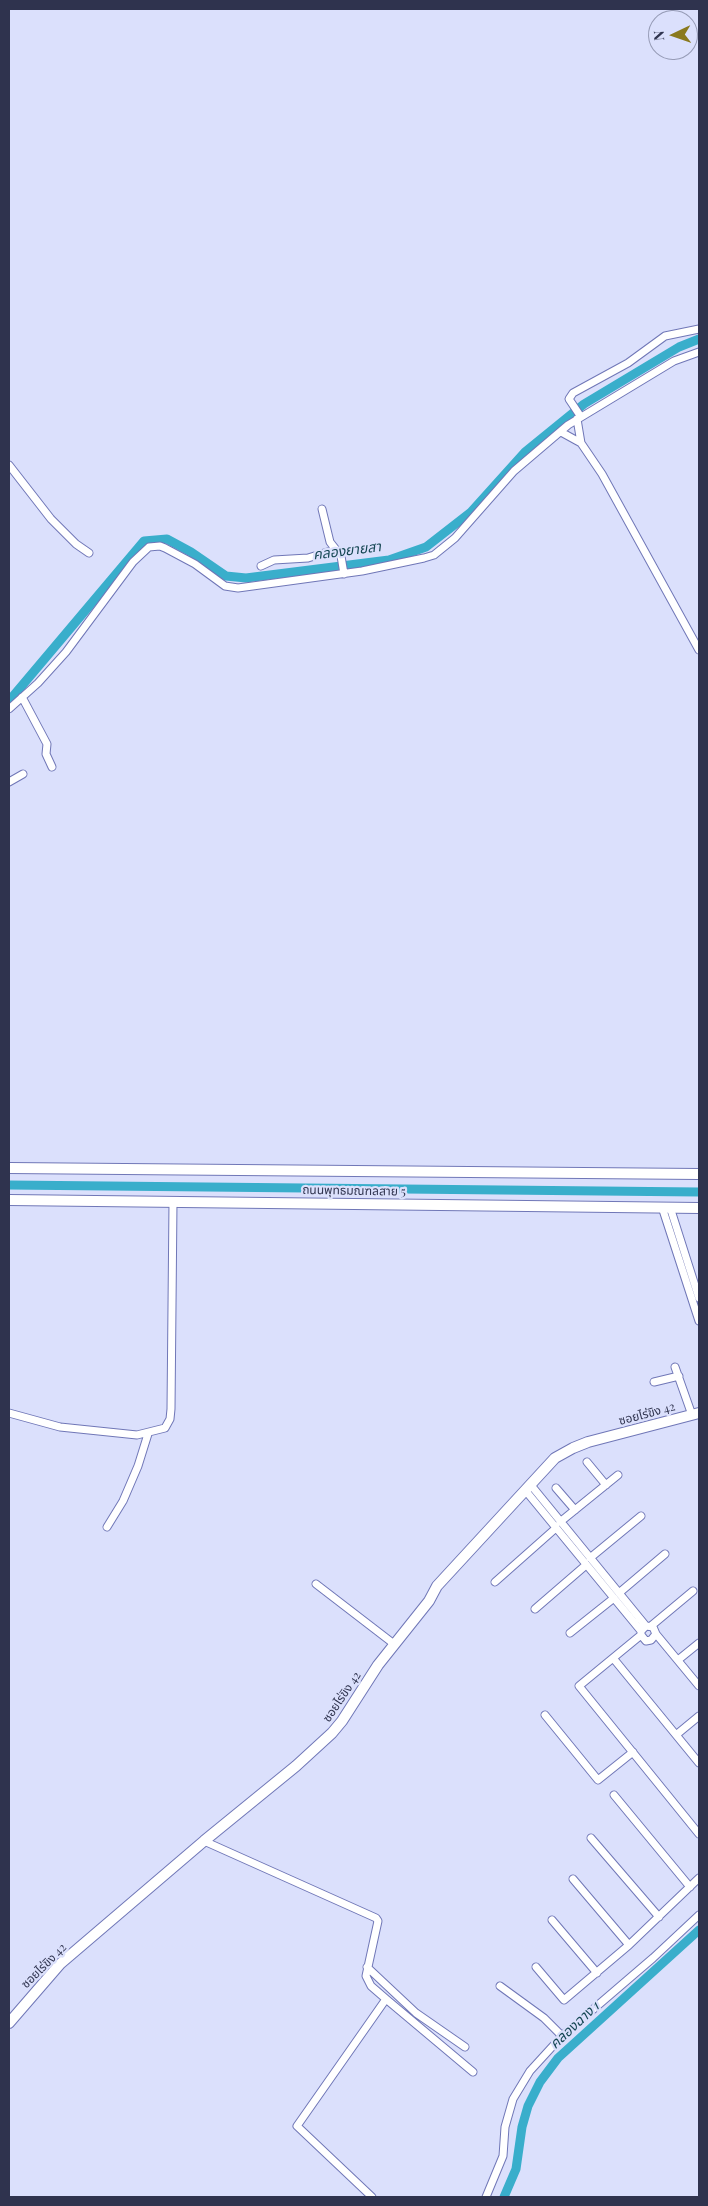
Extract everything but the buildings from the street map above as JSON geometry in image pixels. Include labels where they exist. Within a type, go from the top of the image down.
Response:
[{"type":"main road","name":"ถนนพุทธมณฑลสาย 5","points":[[9,1168],[699,1174]]},
{"type":"main road","name":"ถนนพุทธมณฑลสาย 5","points":[[9,1200],[699,1208]]},
{"type":"main road","name":"ซอยไร่ขิง 42","points":[[9,2023],[60,1964],[204,1841],[296,1766],[332,1733],[394,1644],[429,1601],[437,1586],[556,1458],[574,1448],[696,1414]]},
{"type":"street","points":[[581,443],[579,416],[569,399],[573,393],[628,364],[665,336],[699,329]]},
{"type":"street","points":[[9,709],[66,652],[133,562],[149,547],[160,546],[165,548],[230,587],[238,588],[434,555],[454,538],[514,471],[579,416],[674,362],[699,352]]},
{"type":"street","points":[[561,432],[581,443],[602,474],[699,650]]},
{"type":"street","points":[[9,465],[51,519],[76,544],[89,553]]},
{"type":"street","points":[[322,509],[330,542],[340,556],[343,571]]},
{"type":"street","points":[[261,566],[274,560],[308,558],[334,550]]},
{"type":"street","points":[[22,697],[47,744],[46,754],[52,767]]},
{"type":"street","points":[[9,782],[23,774]]},
{"type":"street","points":[[9,1413],[60,1427],[137,1436],[165,1428],[170,1419],[171,1409],[173,1202]]},
{"type":"street","points":[[666,1207],[699,1298]]},
{"type":"street","points":[[666,1207],[699,1321]]},
{"type":"street","points":[[676,1367],[696,1414]]},
{"type":"street","points":[[654,1382],[679,1376]]},
{"type":"street","points":[[107,1526],[123,1501],[138,1466],[148,1434]]},
{"type":"street","points":[[587,1462],[606,1485]]},
{"type":"street","points":[[495,1582],[575,1510],[618,1475]]},
{"type":"street","points":[[527,1487],[644,1629],[644,1639],[649,1641],[656,1634]]},
{"type":"street","points":[[556,1488],[575,1510]]},
{"type":"street","points":[[535,1609],[642,1516]]},
{"type":"street","points":[[570,1633],[666,1554]]},
{"type":"street","points":[[316,1584],[394,1644]]},
{"type":"street","points":[[693,1592],[644,1629],[580,1686],[699,1834]]},
{"type":"street","points":[[644,1629],[654,1628],[656,1634],[699,1686]]},
{"type":"street","points":[[678,1660],[699,1643]]},
{"type":"street","points":[[613,1658],[699,1763]]},
{"type":"street","points":[[545,1715],[598,1780],[633,1752]]},
{"type":"street","points":[[676,1735],[699,1716]]},
{"type":"street","points":[[614,1795],[690,1887]]},
{"type":"street","points":[[592,1838],[659,1917]]},
{"type":"street","points":[[204,1841],[376,1918],[379,1926],[367,1967],[366,1976],[368,1981],[386,1999],[472,2072]]},
{"type":"street","points":[[536,1967],[564,2000],[629,1945],[699,1878]]},
{"type":"street","points":[[573,1879],[629,1945]]},
{"type":"street","points":[[486,2197],[503,2156],[505,2127],[513,2099],[530,2070],[562,2036],[653,1958],[699,1915]]},
{"type":"street","points":[[552,1920],[597,1973]]},
{"type":"street","points":[[367,1967],[416,2013],[465,2047]]},
{"type":"street","points":[[500,1986],[544,2018],[562,2036]]},
{"type":"street","points":[[372,2197],[297,2126],[386,1999]]},
{"type":"waterway","name":"คลองยายสา","points":[[9,701],[144,541],[167,539],[191,552],[226,576],[246,578],[389,560],[426,547],[471,512],[525,452],[584,404],[679,347],[699,339]]},
{"type":"waterway","points":[[9,1185],[699,1192]]},
{"type":"waterway","name":"คลองฉาง 1","points":[[504,2197],[516,2169],[522,2127],[528,2106],[540,2082],[558,2058],[699,1930]]}]
